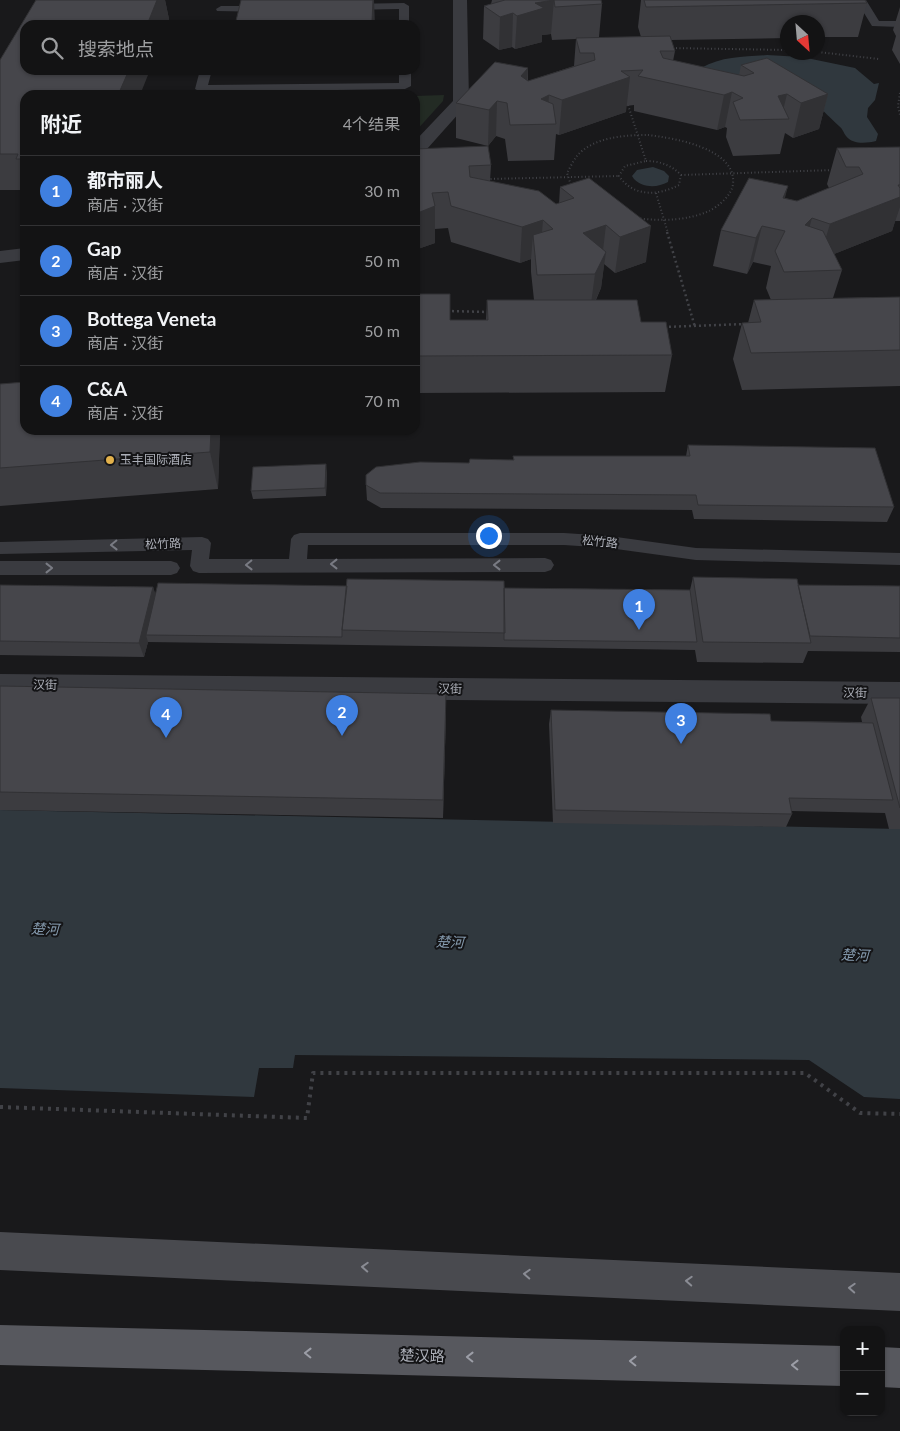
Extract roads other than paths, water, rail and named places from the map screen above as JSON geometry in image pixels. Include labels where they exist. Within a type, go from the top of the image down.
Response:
[{"type":"main road","points":[[0,1251],[900,1292]]},
{"type":"main road","name":"楚汉路","points":[[0,1345],[840,1366]]},
{"type":"main road","points":[[885,1367],[900,1368]]},
{"type":"street","points":[[420,146],[461,102],[460,0]]},
{"type":"street","points":[[0,257],[20,255]]},
{"type":"street","name":"汉街","points":[[0,685],[900,693]]},
{"type":"lane","points":[[861,0],[876,24],[900,24]]},
{"type":"lane","points":[[336,8],[404,6],[404,20]]},
{"type":"lane","points":[[221,9],[278,8]]},
{"type":"lane","points":[[205,75],[201,89],[405,86],[405,75]]},
{"type":"lane","name":"松竹路","points":[[0,548],[202,543],[199,566],[298,564],[300,539],[564,539],[609,542],[696,554],[900,559]]},
{"type":"lane","points":[[298,564],[545,565]]},
{"type":"lane","points":[[0,568],[171,568]]},
{"type":"water","points":[[767,55],[780,56],[780,60],[816,60],[855,68],[874,84],[879,83],[875,100],[868,108],[867,117],[878,134],[876,141],[860,143],[852,141],[817,103],[735,93],[701,68],[717,61]]},
{"type":"water","points":[[653,167],[664,171],[669,176],[668,182],[655,186],[646,185],[638,182],[632,176],[637,170]]},
{"type":"water","name":"楚河","points":[[0,810],[900,829],[900,1099],[864,1097],[809,1060],[295,1055],[293,1068],[259,1068],[254,1097],[0,1088]]},
{"type":"place","name":"玉丰国际酒店","points":[[110,460]]},
{"type":"place","name":"都市丽人","points":[[639,630]]},
{"type":"place","name":"Gap","points":[[342,736]]},
{"type":"place","name":"C&A","points":[[166,738]]},
{"type":"place","name":"Bottega Veneta","points":[[681,744]]}]
